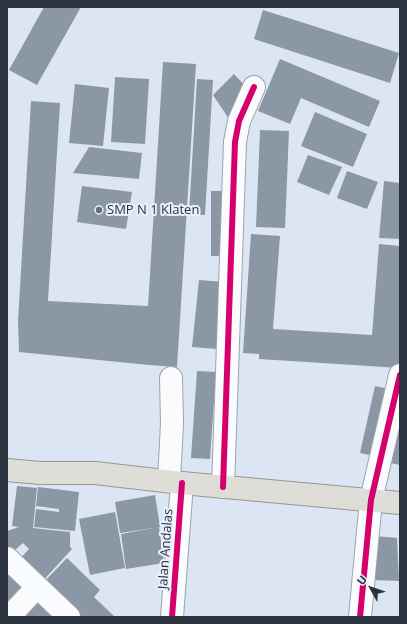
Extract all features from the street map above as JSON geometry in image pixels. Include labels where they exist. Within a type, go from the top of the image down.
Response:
[{"type":"main road","points":[[7,470],[40,473],[95,473],[223,487],[400,503]]},
{"type":"street","points":[[223,487],[235,142],[239,121],[254,87]]},
{"type":"street","points":[[360,617],[371,500],[400,375]]},
{"type":"street","name":"Jalan Andalas","points":[[171,378],[175,482],[172,617]]},
{"type":"street","points":[[7,558],[69,617]]},
{"type":"street","points":[[13,616],[37,587]]},
{"type":"building","points":[[44,7],[81,7],[37,85],[9,70]]},
{"type":"building","points":[[263,10],[399,53],[390,83],[254,39]]},
{"type":"building","points":[[280,59],[380,101],[369,127],[301,98],[290,124],[258,111]]},
{"type":"building","points":[[163,62],[196,64],[177,367],[19,352],[18,321],[31,101],[60,103],[48,301],[148,306]]},
{"type":"building","points":[[234,74],[250,91],[231,122],[213,95]]},
{"type":"building","points":[[115,77],[149,79],[145,144],[111,142]]},
{"type":"building","points":[[197,79],[213,80],[205,215],[189,214]]},
{"type":"building","points":[[75,84],[109,88],[103,146],[69,143]]},
{"type":"building","points":[[315,112],[367,134],[353,167],[301,146]]},
{"type":"building","points":[[260,130],[289,131],[285,228],[256,227]]},
{"type":"building","points":[[89,147],[142,153],[139,179],[73,173]]},
{"type":"building","points":[[308,155],[342,167],[329,195],[297,182]]},
{"type":"building","points":[[347,171],[378,182],[367,209],[337,198]]},
{"type":"building","points":[[384,181],[400,183],[400,239],[379,238]]},
{"type":"building","points":[[82,186],[132,192],[126,229],[77,222]]},
{"type":"building","points":[[211,191],[228,191],[228,256],[211,256]]},
{"type":"building","points":[[251,234],[280,236],[273,329],[372,335],[379,244],[400,246],[400,368],[259,359],[259,354],[243,353]]},
{"type":"building","points":[[199,280],[224,282],[217,349],[192,347]]},
{"type":"building","points":[[197,371],[216,372],[210,459],[191,458]]},
{"type":"building","points":[[375,386],[393,390],[378,457],[360,453]]},
{"type":"building","points":[[400,418],[400,465],[390,463]]},
{"type":"building","points":[[17,486],[37,488],[33,528],[70,532],[70,547],[72,549],[40,584],[17,562],[29,549],[23,543],[13,552],[7,546],[7,531],[19,527],[12,526]]},
{"type":"building","points":[[38,487],[79,492],[75,531],[34,527],[36,509],[59,512],[59,509],[36,506]]},
{"type":"building","points":[[155,495],[160,527],[120,533],[115,502]]},
{"type":"building","points":[[115,512],[125,568],[90,575],[79,519]]},
{"type":"building","points":[[159,527],[164,563],[126,569],[121,534]]},
{"type":"building","points":[[376,536],[397,538],[399,581],[372,580]]},
{"type":"building","points":[[67,558],[100,590],[94,597],[115,617],[74,617],[41,585]]},
{"type":"building","points":[[15,568],[34,586],[7,616],[7,577]]},
{"type":"building","points":[[37,591],[66,617],[18,617]]},
{"type":"cycle path","points":[[223,487],[235,142],[239,121],[254,87]]},
{"type":"cycle path","points":[[360,617],[371,500],[400,375]]},
{"type":"cycle path","points":[[172,617],[182,483]]},
{"type":"place","name":"SMP N 1 Klaten","points":[[99,210]]}]
